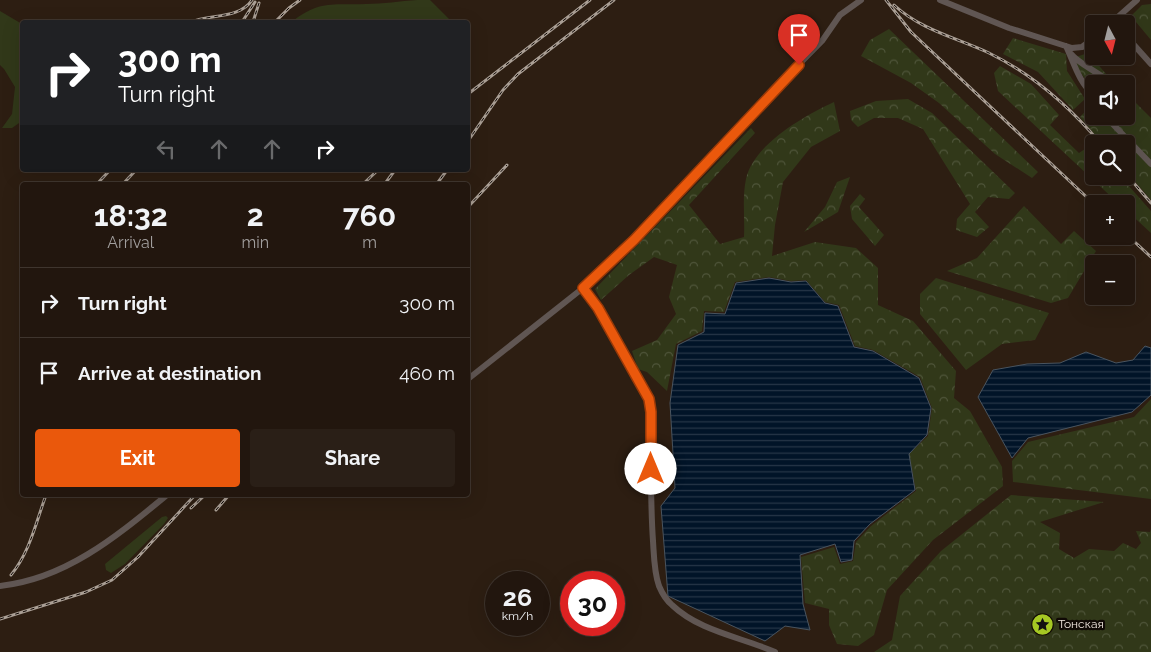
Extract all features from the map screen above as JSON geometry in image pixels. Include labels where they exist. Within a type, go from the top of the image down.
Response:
[{"type":"street","points":[[470,377],[583,288],[634,240],[760,104],[822,41],[840,15],[861,0]]},
{"type":"street","points":[[940,0],[1000,25],[1068,49],[1078,48],[1085,44]]},
{"type":"street","points":[[1121,15],[1137,0]]},
{"type":"street","points":[[1135,46],[1151,64]]},
{"type":"street","points":[[1068,49],[1078,62],[1101,75]]},
{"type":"street","points":[[1068,49],[1077,71],[1085,82]]},
{"type":"street","points":[[1114,125],[1151,164]]},
{"type":"street","points":[[583,288],[598,308],[649,399],[651,412],[651,507],[655,567],[663,594],[672,606],[691,618],[719,632],[775,652]]},
{"type":"street","points":[[0,586],[43,577],[80,560],[121,533],[165,497]]},
{"type":"green space","points":[[430,0],[450,20],[294,20],[310,10],[326,5],[379,4]]},
{"type":"green space","points":[[1151,4],[1151,40],[1135,21],[1135,15],[1132,15],[1142,5]]},
{"type":"green space","points":[[0,11],[20,23],[20,122],[12,128],[2,128],[12,114],[15,87],[0,65]]},
{"type":"green space","points":[[889,29],[1038,172],[1032,178],[995,154],[939,103],[911,83],[861,56],[870,40]]},
{"type":"green space","points":[[1013,38],[1066,54],[1067,71],[1085,99],[1073,110],[1038,72],[1003,54]]},
{"type":"green space","points":[[1085,54],[1085,65],[1098,65],[1107,75],[1085,75],[1085,79],[1077,67],[1076,57]]},
{"type":"green space","points":[[1000,66],[1031,84],[1059,115],[1050,125],[1079,153],[1085,149],[1085,172],[998,91],[994,73]]},
{"type":"green space","points":[[908,99],[932,113],[1015,193],[1009,199],[988,197],[975,212],[989,227],[977,237],[956,230],[957,219],[970,204],[923,129],[898,118],[874,118],[858,127],[851,120],[850,111],[876,101]]},
{"type":"green space","points":[[834,102],[840,131],[811,147],[783,182],[775,225],[772,256],[815,242],[856,248],[878,268],[878,305],[913,321],[956,371],[954,398],[970,411],[1002,467],[1003,486],[933,540],[887,590],[874,635],[858,646],[837,644],[829,625],[829,609],[805,603],[801,557],[834,547],[840,564],[853,561],[856,542],[871,526],[916,491],[909,454],[928,436],[932,408],[920,377],[873,350],[855,346],[839,305],[825,302],[806,280],[791,281],[769,277],[735,282],[724,312],[704,311],[702,331],[676,344],[667,391],[647,372],[638,369],[632,351],[657,340],[676,314],[669,297],[677,265],[654,257],[629,275],[601,300],[595,289],[751,128],[755,133],[689,205],[720,244],[744,237],[746,179],[751,166],[759,154],[769,143],[795,123]]},
{"type":"green space","points":[[1135,102],[1151,118],[1151,200],[1135,181],[1135,135],[1095,135],[1087,125],[1135,125]]},
{"type":"green space","points":[[1085,112],[1085,123],[1080,117]]},
{"type":"green space","points":[[850,177],[838,212],[804,232],[825,207],[837,182]]},
{"type":"green space","points":[[1099,185],[1128,185],[1151,211],[1151,233],[1135,218],[1135,195],[1109,195]]},
{"type":"green space","points":[[860,194],[865,199],[859,207],[884,235],[875,246],[852,219],[850,206]]},
{"type":"green space","points":[[1024,206],[1061,244],[1074,231],[1085,241],[1085,245],[1089,245],[1096,251],[1094,255],[1085,255],[1085,269],[1068,298],[1051,303],[947,271],[977,258]]},
{"type":"green space","points":[[936,278],[1049,313],[1035,340],[1002,344],[966,370],[920,314],[920,294]]},
{"type":"green space","points":[[1151,399],[1151,499],[1013,482],[1012,461],[1028,442],[1134,417]]},
{"type":"green space","points":[[1011,495],[1104,502],[1040,522],[1060,533],[1059,549],[1074,558],[1089,549],[1114,551],[1123,543],[1136,549],[1141,543],[1136,531],[1150,532],[1151,529],[1151,652],[874,652],[892,640],[900,596],[941,551]]},
{"type":"green space","points":[[166,516],[168,518],[164,524],[125,564],[111,573],[106,570],[105,564],[162,517]]},
{"type":"water","points":[[769,278],[791,282],[806,281],[825,303],[838,306],[854,347],[873,351],[919,378],[931,408],[927,435],[909,454],[915,490],[870,524],[854,541],[852,560],[841,562],[835,544],[800,555],[803,604],[810,630],[785,626],[765,641],[668,596],[661,506],[675,488],[670,403],[678,345],[704,332],[705,313],[725,314],[736,283]]},
{"type":"water","points":[[1145,346],[1151,348],[1151,395],[1132,412],[1028,438],[1012,458],[978,397],[993,370],[1027,364],[1060,363],[1086,352],[1116,363],[1133,360]]},
{"type":"railway","points":[[199,20],[240,10],[252,0]]},
{"type":"railway","points":[[277,20],[300,0]]},
{"type":"railway","points":[[470,92],[590,0]]},
{"type":"railway","points":[[470,138],[503,90],[518,74],[614,0]]},
{"type":"railway","points":[[886,0],[911,32],[1085,196]]},
{"type":"railway","points":[[243,20],[255,2]]},
{"type":"railway","points":[[254,20],[259,3]]},
{"type":"railway","points":[[894,5],[927,27],[1005,61],[1050,92],[1093,135]]},
{"type":"railway","points":[[470,205],[507,165]]},
{"type":"railway","points":[[99,182],[108,172]]},
{"type":"railway","points":[[125,182],[134,172]]},
{"type":"railway","points":[[365,182],[376,172]]},
{"type":"railway","points":[[386,182],[394,172]]},
{"type":"railway","points":[[438,182],[446,172]]},
{"type":"railway","points":[[1135,184],[1151,203]]},
{"type":"railway","points":[[1135,242],[1151,257]]},
{"type":"railway","points":[[11,575],[28,547],[45,497]]},
{"type":"railway","points":[[0,619],[86,592],[112,580],[138,557],[193,497]]},
{"type":"railway","points":[[191,508],[203,497]]},
{"type":"railway","points":[[216,510],[227,497]]},
{"type":"place","name":"Тонская","points":[[1042,624]]},
{"type":"route","points":[[651,469],[651,412],[649,399],[598,308],[583,288],[634,240],[760,104],[799,65]]}]
